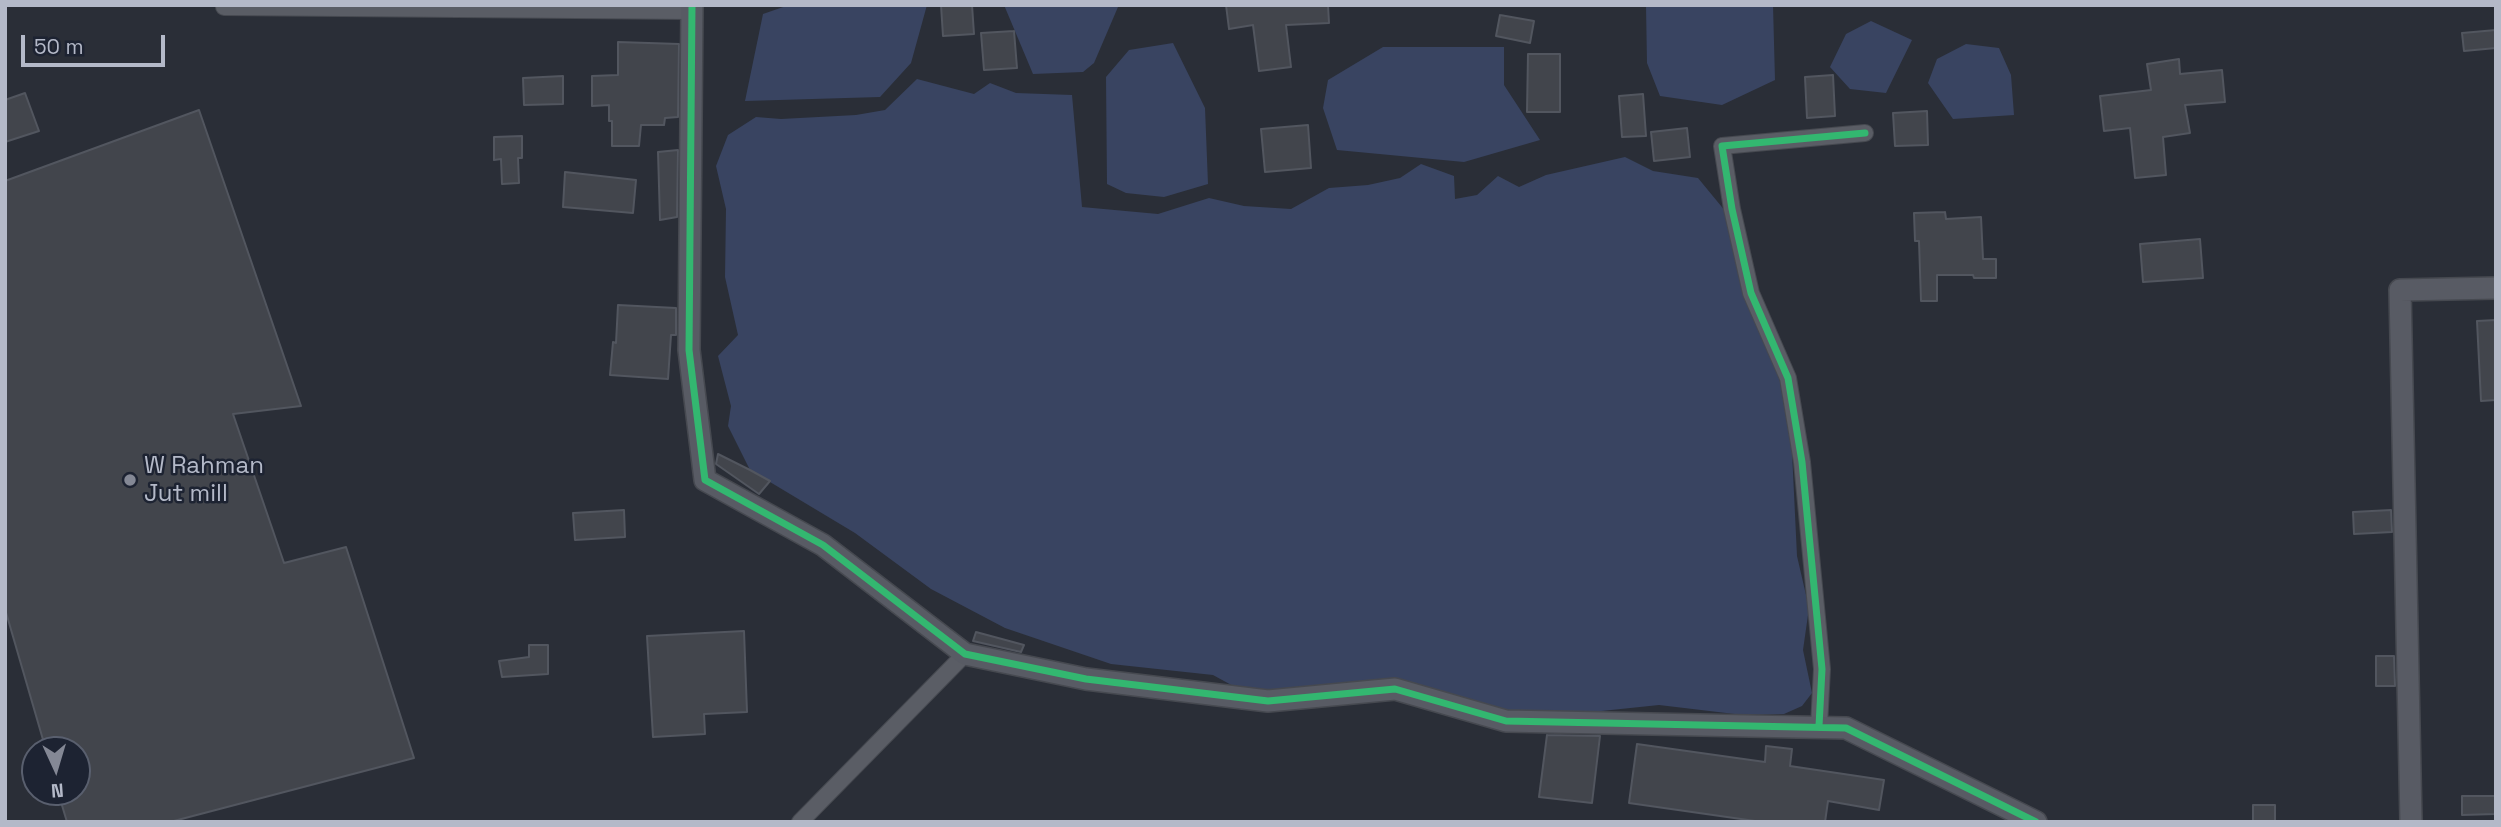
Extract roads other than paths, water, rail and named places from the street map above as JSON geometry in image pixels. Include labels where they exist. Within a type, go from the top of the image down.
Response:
[{"type":"street","points":[[224,7],[691,8],[689,350],[705,480],[823,545],[965,654],[1086,679],[1268,701],[1395,689],[1506,721],[1846,728],[2036,822]]},
{"type":"street","points":[[1819,726],[1822,669],[1802,461],[1788,379],[1751,293],[1732,209],[1722,146],[1865,133]]},
{"type":"street","points":[[2411,822],[2400,290],[2496,288]]},
{"type":"street","points":[[800,822],[965,654]]},
{"type":"water","points":[[789,5],[927,5],[911,63],[880,97],[745,101],[763,14]]},
{"type":"water","points":[[1004,5],[1118,7],[1094,63],[1083,72],[1033,74]]},
{"type":"water","points":[[1773,5],[1775,80],[1722,105],[1660,96],[1647,63],[1646,6]]},
{"type":"water","points":[[1871,21],[1912,40],[1886,93],[1850,89],[1830,67],[1846,34]]},
{"type":"water","points":[[1173,43],[1205,108],[1208,184],[1164,197],[1126,193],[1107,184],[1106,77],[1129,50]]},
{"type":"water","points":[[1966,44],[1999,48],[2011,75],[2014,115],[1953,119],[1928,83],[1937,59]]},
{"type":"water","points":[[1383,47],[1504,47],[1504,85],[1540,140],[1464,162],[1337,150],[1323,108],[1328,80]]},
{"type":"water","points":[[917,79],[974,94],[990,83],[1016,93],[1072,95],[1082,207],[1158,214],[1209,198],[1244,206],[1291,209],[1329,188],[1368,185],[1400,178],[1421,164],[1454,176],[1455,199],[1477,195],[1498,176],[1519,187],[1546,175],[1625,157],[1653,171],[1698,178],[1726,212],[1778,370],[1792,452],[1797,556],[1809,608],[1803,650],[1812,693],[1802,706],[1784,714],[1743,715],[1659,705],[1506,721],[1387,685],[1268,705],[1213,675],[1111,664],[1005,628],[931,589],[855,533],[750,470],[728,426],[731,406],[718,356],[738,335],[725,277],[726,209],[716,166],[728,135],[756,117],[781,119],[856,115],[885,110]]},
{"type":"place","name":"W Rahman Jut mill","points":[[130,480]]}]
